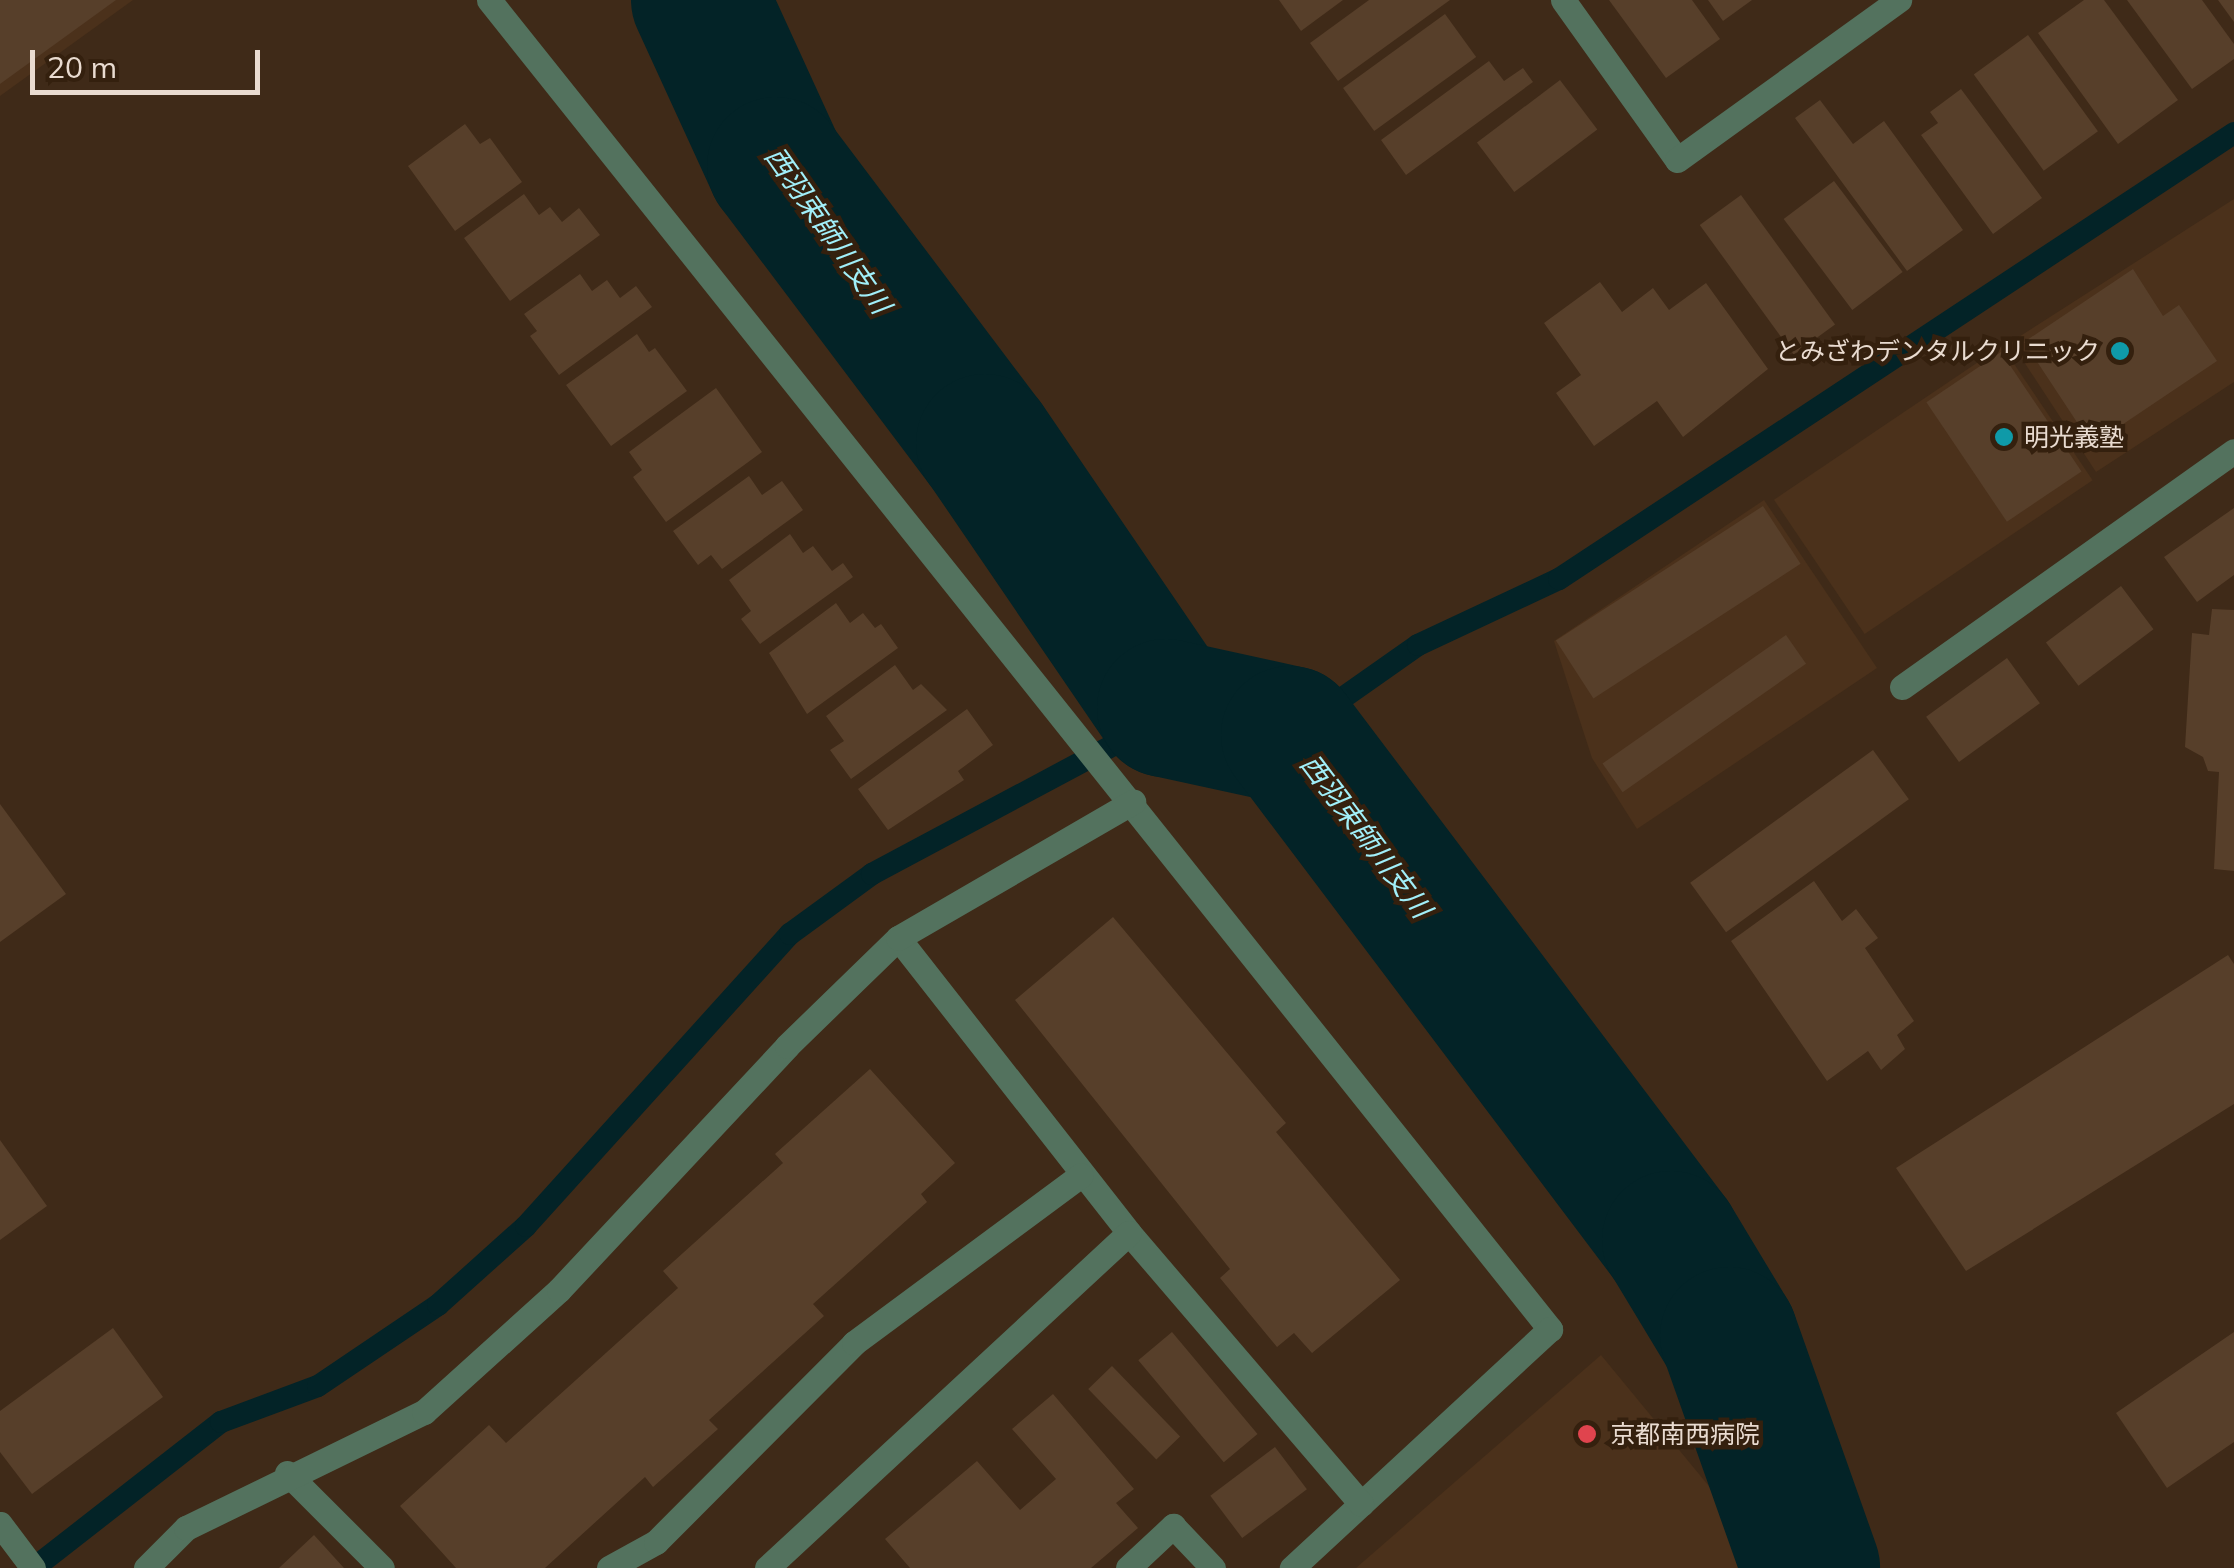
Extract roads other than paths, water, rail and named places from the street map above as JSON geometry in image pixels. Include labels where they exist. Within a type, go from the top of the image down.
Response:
[{"type":"street","points":[[490,0],[1078,732],[1550,1330],[1292,1568]]},
{"type":"street","points":[[1563,0],[1677,160],[1899,0]]},
{"type":"street","points":[[1902,686],[2234,451]]},
{"type":"street","points":[[146,1568],[186,1528],[287,1473],[424,1412],[559,1290],[787,1046],[898,938],[1126,793]]},
{"type":"street","points":[[898,938],[1129,1233],[1361,1504]]},
{"type":"street","points":[[609,1568],[656,1542],[854,1343],[1081,1174]]},
{"type":"street","points":[[767,1568],[1129,1233]]},
{"type":"street","points":[[287,1473],[382,1568]]},
{"type":"street","points":[[0,1524],[29,1563]]},
{"type":"street","points":[[1128,1568],[1172,1526],[1213,1568]]},
{"type":"waterway","name":"西羽束師川支川","points":[[700,0],[776,166],[985,443],[1166,708],[1290,735],[1671,1240],[1729,1336],[1811,1568]]},
{"type":"waterway","points":[[1290,735],[1418,645],[1559,579],[2234,133]]},
{"type":"waterway","points":[[34,1568],[221,1422],[318,1386],[438,1305],[526,1226],[790,934],[872,874],[1136,733],[1166,708]]},
{"type":"place","name":"とみざわデンタルクリニック","points":[[2120,351]]},
{"type":"place","name":"明光義塾","points":[[2004,437]]},
{"type":"place","name":"京都南西病院","points":[[1587,1434]]}]
